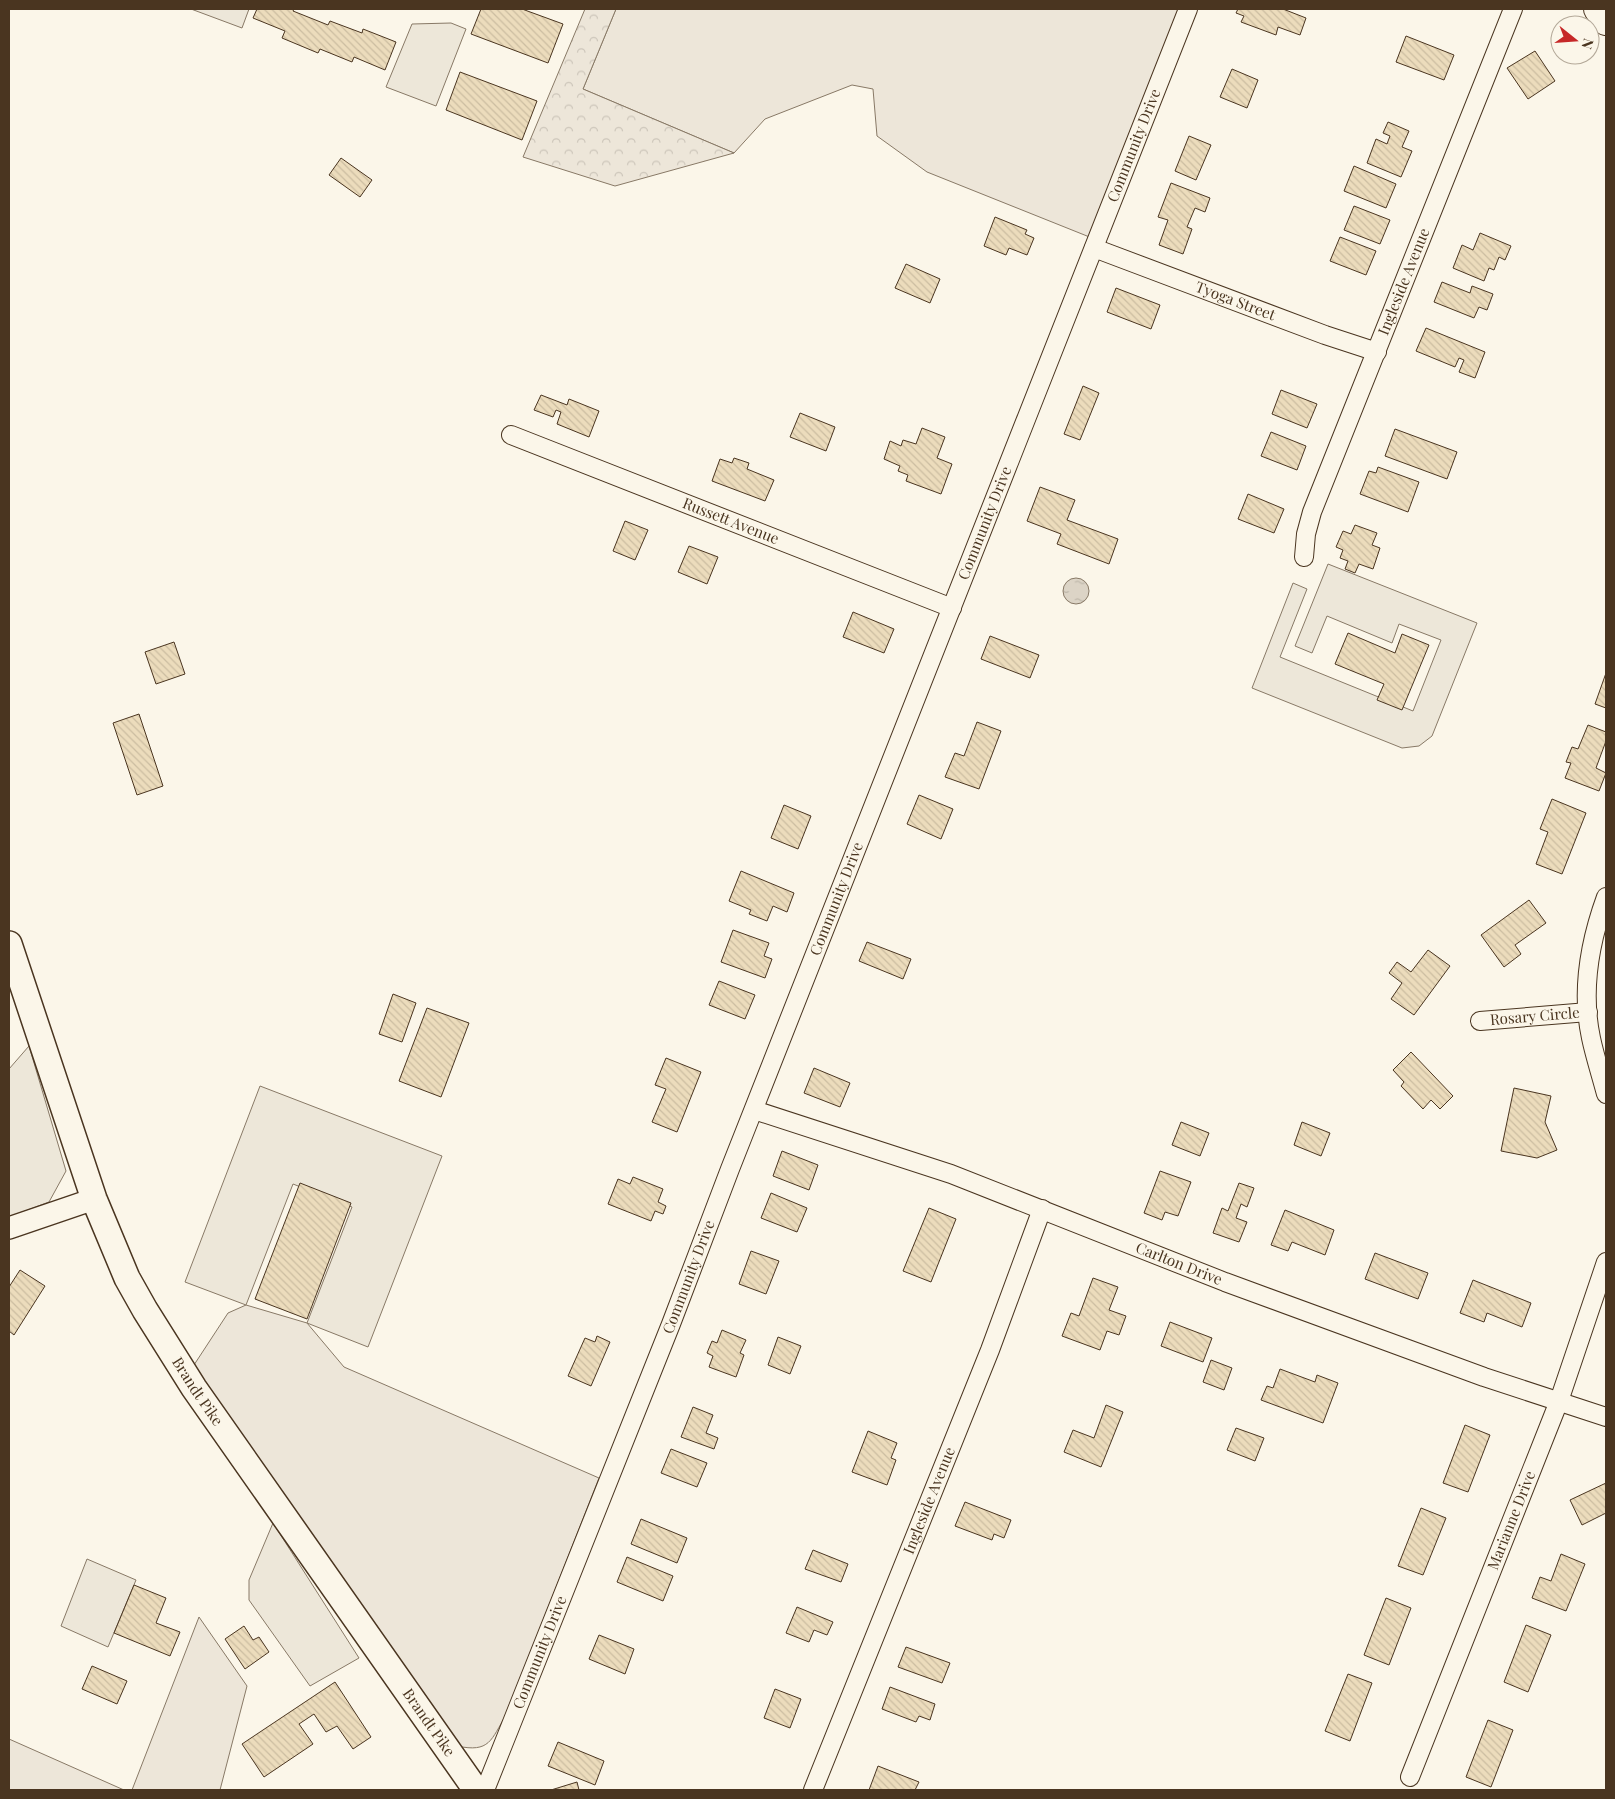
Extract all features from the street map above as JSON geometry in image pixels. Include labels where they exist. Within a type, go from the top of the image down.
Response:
[{"type":"main road","points":[[1598,9],[1606,21]]},
{"type":"main road","name":"Brandt Pike","points":[[9,944],[94,1199],[127,1278],[178,1364],[476,1790]]},
{"type":"street","name":"Community Drive","points":[[485,1790],[671,1324],[1188,9]]},
{"type":"street","name":"Ingleside Avenue","points":[[1304,557],[1306,534],[1312,512],[1513,9]]},
{"type":"street","name":"Tyoga Street","points":[[1094,248],[1325,335],[1377,352]]},
{"type":"street","name":"Russett Avenue","points":[[511,434],[952,608]]},
{"type":"street","points":[[1606,897],[1591,951],[1588,1012],[1591,1037],[1606,1094]]},
{"type":"street","name":"Rosary Circle","points":[[1480,1021],[1588,1012]]},
{"type":"street","name":"Carlton Drive","points":[[754,1110],[951,1174],[1225,1282],[1484,1377],[1606,1417]]},
{"type":"street","points":[[9,1228],[94,1199]]},
{"type":"street","name":"Ingleside Avenue","points":[[813,1790],[990,1350],[1042,1209]]},
{"type":"street","name":"Marianne Drive","points":[[1410,1777],[1559,1402],[1606,1262]]},
{"type":"green space","points":[[585,9],[616,9],[583,89],[734,153],[615,186],[523,157]]},
{"type":"green space","points":[[616,9],[1188,9],[1097,240],[927,172],[877,136],[873,89],[852,85],[765,119],[734,153],[583,89]]},
{"type":"green space","points":[[246,1305],[307,1323],[344,1367],[599,1478],[506,1715],[493,1738],[483,1746],[468,1748],[457,1746],[192,1368],[228,1313]]},
{"type":"green space","points":[[199,1617],[247,1686],[220,1790],[132,1790]]},
{"type":"green space","points":[[9,1739],[124,1790],[9,1790]]},
{"type":"shaded area","points":[[191,9],[249,9],[242,28]]},
{"type":"shaded area","points":[[451,23],[466,29],[436,106],[386,87],[412,24]]},
{"type":"shaded area","points":[[1328,564],[1477,623],[1432,736],[1419,746],[1402,748],[1252,688],[1293,583],[1307,589],[1280,657],[1413,711],[1441,640],[1399,624],[1392,643],[1327,616],[1312,653],[1295,646]]},
{"type":"shaded area","points":[[29,1046],[66,1171],[49,1202],[9,1217],[9,1069]]},
{"type":"shaded area","points":[[260,1086],[442,1156],[368,1347],[307,1323],[352,1207],[293,1184],[246,1305],[185,1282]]},
{"type":"shaded area","points":[[273,1523],[359,1658],[310,1686],[249,1600],[249,1580]]},
{"type":"shaded area","points":[[87,1559],[136,1580],[108,1647],[61,1626]]},
{"type":"water","points":[[1076,578],[1085,582],[1089,591],[1085,600],[1076,604],[1067,600],[1063,591],[1067,582]]},
{"type":"building","points":[[257,9],[294,9],[293,11],[328,25],[330,21],[362,33],[363,29],[396,42],[385,70],[354,57],[352,62],[320,49],[318,53],[282,38],[285,31],[253,18]]},
{"type":"building","points":[[481,9],[522,9],[563,24],[548,63],[471,34]]},
{"type":"building","points":[[1238,9],[1283,9],[1306,18],[1300,35],[1278,27],[1276,35],[1241,22],[1244,16],[1236,13]]},
{"type":"building","points":[[1406,36],[1454,55],[1444,80],[1396,62]]},
{"type":"building","points":[[1535,51],[1555,81],[1528,99],[1507,68]]},
{"type":"building","points":[[1232,69],[1258,80],[1247,108],[1220,97]]},
{"type":"building","points":[[460,72],[537,101],[522,140],[446,110]]},
{"type":"building","points":[[1388,122],[1409,131],[1402,147],[1412,151],[1401,177],[1367,163],[1376,139],[1387,144],[1390,136],[1383,133]]},
{"type":"building","points":[[1189,136],[1211,145],[1196,180],[1175,171]]},
{"type":"building","points":[[341,158],[372,180],[360,197],[329,175]]},
{"type":"building","points":[[1354,166],[1396,184],[1386,208],[1344,191]]},
{"type":"building","points":[[1171,183],[1210,198],[1205,212],[1195,208],[1187,227],[1192,229],[1183,254],[1159,245],[1168,220],[1158,217]]},
{"type":"building","points":[[1354,206],[1390,220],[1380,244],[1344,230]]},
{"type":"building","points":[[995,217],[1027,230],[1025,234],[1034,238],[1027,255],[1009,248],[1006,255],[984,246]]},
{"type":"building","points":[[1480,233],[1511,246],[1505,260],[1499,257],[1494,270],[1489,268],[1484,281],[1453,268],[1462,245],[1473,250]]},
{"type":"building","points":[[1340,237],[1376,251],[1366,275],[1330,261]]},
{"type":"building","points":[[906,264],[940,279],[930,303],[895,288]]},
{"type":"building","points":[[1442,282],[1470,293],[1472,286],[1493,294],[1487,310],[1479,307],[1474,318],[1434,302]]},
{"type":"building","points":[[1116,288],[1160,305],[1151,329],[1107,312]]},
{"type":"building","points":[[1426,328],[1485,352],[1475,378],[1459,372],[1464,360],[1459,358],[1455,367],[1416,351]]},
{"type":"building","points":[[1083,386],[1099,393],[1080,440],[1064,434]]},
{"type":"building","points":[[1281,390],[1317,404],[1307,428],[1272,414]]},
{"type":"building","points":[[541,395],[567,405],[569,399],[599,411],[589,437],[557,424],[561,412],[556,410],[553,417],[534,410]]},
{"type":"building","points":[[800,413],[835,427],[826,451],[790,437]]},
{"type":"building","points":[[922,428],[945,437],[937,458],[952,464],[941,494],[906,481],[908,475],[898,471],[900,466],[884,459],[890,441],[901,446],[903,440],[916,444]]},
{"type":"building","points":[[1395,429],[1457,452],[1447,479],[1385,456]]},
{"type":"building","points":[[1271,432],[1306,446],[1297,470],[1261,456]]},
{"type":"building","points":[[734,458],[749,463],[747,469],[774,480],[765,501],[712,481],[720,459],[732,463]]},
{"type":"building","points":[[1378,467],[1419,482],[1408,512],[1360,494],[1369,471],[1376,473]]},
{"type":"building","points":[[1040,487],[1075,500],[1067,520],[1118,539],[1109,564],[1057,544],[1061,534],[1027,521]]},
{"type":"building","points":[[1248,494],[1284,509],[1274,533],[1238,519]]},
{"type":"building","points":[[625,521],[648,530],[635,560],[613,551]]},
{"type":"building","points":[[1355,525],[1377,533],[1372,545],[1380,548],[1373,569],[1359,564],[1355,573],[1345,569],[1348,561],[1340,558],[1343,550],[1336,547],[1343,531],[1351,534]]},
{"type":"building","points":[[689,546],[718,557],[707,584],[678,572]]},
{"type":"building","points":[[853,612],[894,629],[884,653],[843,637]]},
{"type":"building","points":[[1348,633],[1395,653],[1402,634],[1429,645],[1402,710],[1377,700],[1384,684],[1335,664]]},
{"type":"building","points":[[990,636],[1039,655],[1030,678],[981,659]]},
{"type":"building","points":[[174,642],[185,674],[156,684],[145,652]]},
{"type":"building","points":[[1606,673],[1606,708],[1595,704]]},
{"type":"building","points":[[139,714],[163,786],[137,795],[113,723]]},
{"type":"building","points":[[977,722],[1001,731],[979,789],[945,777],[955,753],[964,756]]},
{"type":"building","points":[[1588,725],[1606,732],[1606,741],[1596,768],[1606,773],[1599,791],[1565,778],[1571,763],[1566,762],[1572,747],[1578,749]]},
{"type":"building","points":[[919,795],[953,809],[941,839],[907,824]]},
{"type":"building","points":[[1552,799],[1586,813],[1562,874],[1536,864],[1548,832],[1540,829]]},
{"type":"building","points":[[784,805],[811,816],[798,849],[771,838]]},
{"type":"building","points":[[741,871],[794,893],[787,912],[773,906],[767,921],[749,914],[751,910],[729,901]]},
{"type":"building","points":[[1529,900],[1546,923],[1515,945],[1521,954],[1504,967],[1481,935]]},
{"type":"building","points":[[733,930],[769,943],[764,956],[772,959],[765,978],[721,962]]},
{"type":"building","points":[[867,942],[911,959],[903,979],[859,961]]},
{"type":"building","points":[[1428,950],[1450,966],[1414,1015],[1391,999],[1402,983],[1389,973],[1397,962],[1411,972]]},
{"type":"building","points":[[719,981],[755,995],[745,1019],[709,1005]]},
{"type":"building","points":[[393,994],[416,1003],[402,1042],[379,1034]]},
{"type":"building","points":[[427,1008],[469,1023],[441,1097],[399,1081]]},
{"type":"building","points":[[1411,1052],[1453,1096],[1440,1109],[1431,1100],[1423,1109],[1401,1086],[1404,1082],[1393,1070]]},
{"type":"building","points":[[666,1058],[701,1072],[677,1132],[652,1122],[666,1089],[655,1085]]},
{"type":"building","points":[[814,1068],[850,1083],[840,1107],[804,1093]]},
{"type":"building","points":[[1514,1088],[1551,1096],[1545,1122],[1557,1150],[1537,1158],[1501,1151]]},
{"type":"building","points":[[1181,1122],[1209,1133],[1200,1156],[1172,1145]]},
{"type":"building","points":[[1302,1122],[1330,1133],[1321,1156],[1294,1145]]},
{"type":"building","points":[[782,1151],[818,1165],[809,1190],[773,1176]]},
{"type":"building","points":[[1160,1171],[1191,1182],[1178,1216],[1165,1212],[1162,1220],[1144,1213]]},
{"type":"building","points":[[633,1177],[663,1189],[658,1202],[666,1206],[663,1214],[655,1211],[651,1221],[608,1204],[618,1179],[630,1184]]},
{"type":"building","points":[[300,1183],[351,1203],[307,1319],[255,1299]]},
{"type":"building","points":[[1239,1183],[1254,1188],[1247,1207],[1241,1204],[1236,1218],[1247,1222],[1239,1242],[1213,1233],[1222,1208],[1228,1211]]},
{"type":"building","points":[[771,1193],[807,1208],[797,1232],[761,1218]]},
{"type":"building","points":[[929,1208],[956,1219],[931,1282],[903,1271]]},
{"type":"building","points":[[1285,1210],[1334,1230],[1325,1255],[1292,1242],[1288,1251],[1271,1245]]},
{"type":"building","points":[[751,1251],[779,1261],[766,1294],[739,1284]]},
{"type":"building","points":[[1375,1253],[1428,1273],[1418,1299],[1365,1279]]},
{"type":"building","points":[[20,1270],[45,1286],[14,1335],[9,1331],[9,1287]]},
{"type":"building","points":[[1093,1278],[1118,1287],[1109,1310],[1126,1316],[1119,1335],[1107,1331],[1100,1350],[1062,1336],[1071,1313],[1079,1316]]},
{"type":"building","points":[[1473,1280],[1531,1303],[1522,1327],[1487,1313],[1484,1322],[1460,1313]]},
{"type":"building","points":[[1170,1322],[1212,1338],[1203,1362],[1161,1346]]},
{"type":"building","points":[[722,1330],[746,1340],[740,1353],[744,1355],[736,1377],[709,1367],[713,1356],[707,1353],[712,1341],[717,1343]]},
{"type":"building","points":[[597,1336],[610,1342],[591,1386],[568,1376],[585,1338],[595,1342]]},
{"type":"building","points":[[778,1337],[801,1346],[790,1374],[768,1365]]},
{"type":"building","points":[[1211,1360],[1232,1368],[1224,1390],[1203,1382]]},
{"type":"building","points":[[1280,1369],[1315,1382],[1317,1375],[1338,1383],[1323,1423],[1261,1400],[1267,1386],[1273,1388]]},
{"type":"building","points":[[1106,1405],[1123,1412],[1101,1467],[1064,1452],[1073,1430],[1094,1438]]},
{"type":"building","points":[[693,1407],[713,1415],[706,1433],[718,1438],[714,1449],[681,1437]]},
{"type":"building","points":[[1465,1425],[1490,1435],[1468,1492],[1443,1483]]},
{"type":"building","points":[[1236,1428],[1264,1438],[1255,1461],[1227,1450]]},
{"type":"building","points":[[868,1431],[897,1443],[891,1458],[896,1460],[887,1485],[852,1472]]},
{"type":"building","points":[[671,1449],[707,1463],[697,1487],[661,1473]]},
{"type":"building","points":[[1606,1483],[1606,1513],[1582,1525],[1570,1500]]},
{"type":"building","points":[[965,1502],[1011,1520],[1004,1538],[994,1534],[992,1540],[955,1526]]},
{"type":"building","points":[[1421,1508],[1446,1518],[1423,1575],[1398,1566]]},
{"type":"building","points":[[641,1519],[687,1538],[677,1563],[631,1544]]},
{"type":"building","points":[[813,1550],[848,1564],[841,1582],[805,1569]]},
{"type":"building","points":[[1561,1554],[1585,1564],[1566,1611],[1532,1598],[1540,1577],[1551,1581]]},
{"type":"building","points":[[627,1557],[673,1576],[663,1601],[617,1582]]},
{"type":"building","points":[[134,1585],[166,1598],[156,1623],[180,1632],[170,1656],[114,1633]]},
{"type":"building","points":[[1386,1598],[1411,1608],[1389,1665],[1364,1655]]},
{"type":"building","points":[[797,1607],[833,1622],[827,1635],[814,1630],[809,1642],[786,1633]]},
{"type":"building","points":[[1526,1625],[1551,1635],[1528,1692],[1504,1682]]},
{"type":"building","points":[[244,1626],[253,1640],[259,1637],[269,1652],[245,1669],[225,1639]]},
{"type":"building","points":[[599,1635],[634,1649],[625,1674],[589,1659]]},
{"type":"building","points":[[906,1647],[950,1663],[942,1683],[898,1667]]},
{"type":"building","points":[[92,1666],[127,1681],[117,1704],[82,1689]]},
{"type":"building","points":[[1348,1674],[1372,1683],[1350,1741],[1325,1731]]},
{"type":"building","points":[[335,1682],[371,1737],[353,1749],[337,1726],[326,1732],[314,1714],[299,1724],[313,1744],[264,1777],[242,1744]]},
{"type":"building","points":[[890,1687],[935,1704],[930,1720],[919,1716],[916,1722],[882,1709]]},
{"type":"building","points":[[775,1689],[801,1699],[790,1728],[764,1718]]},
{"type":"building","points":[[1488,1720],[1513,1730],[1491,1787],[1466,1777]]},
{"type":"building","points":[[558,1742],[604,1761],[595,1785],[548,1766]]},
{"type":"building","points":[[878,1766],[919,1782],[915,1790],[869,1790]]},
{"type":"building","points":[[577,1782],[579,1790],[551,1790]]}]
